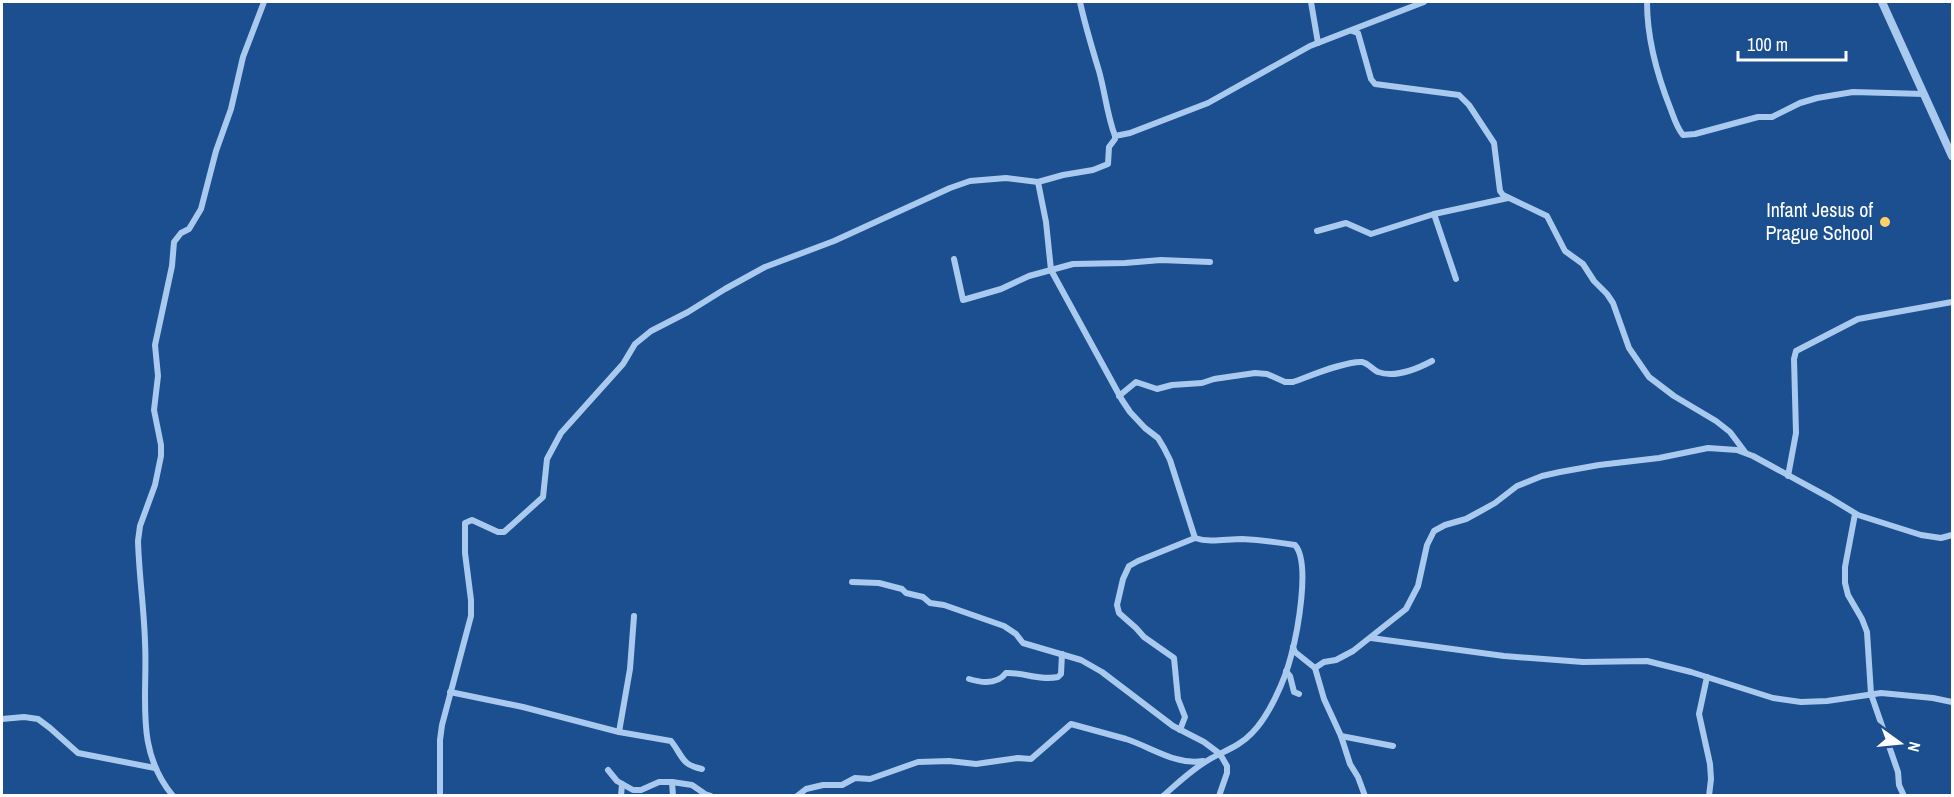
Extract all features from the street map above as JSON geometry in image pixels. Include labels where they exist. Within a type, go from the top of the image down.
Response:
[{"type":"street","points":[[173,795],[155,768],[145,729],[146,654],[138,541],[140,526],[155,485],[161,456],[154,410],[158,376],[155,351],[156,334],[168,285],[174,242],[181,233],[189,229],[201,209],[216,151],[231,109],[243,57],[264,2]]},
{"type":"street","points":[[440,795],[440,740],[471,608],[465,553],[465,523],[472,520],[498,532],[504,532],[538,503],[544,494],[547,459],[552,447],[567,426],[623,364],[635,344],[642,337],[725,289],[765,267],[834,241],[970,181],[1006,178],[1038,182],[1093,170],[1108,164],[1108,147],[1115,136],[1080,2]]},
{"type":"street","points":[[1311,2],[1318,43]]},
{"type":"street","points":[[1115,136],[1130,134],[1208,103],[1318,43],[1424,2]]},
{"type":"street","points":[[1647,2],[1648,33],[1655,66],[1666,98],[1683,135],[1695,134],[1758,117],[1772,117],[1816,98],[1853,92],[1924,94]]},
{"type":"street","points":[[1882,2],[1953,156]]},
{"type":"street","points":[[1351,30],[1358,33],[1374,84],[1459,95],[1463,98],[1494,143],[1500,191],[1503,195],[1512,197],[1521,204],[1542,213],[1550,220],[1565,251],[1583,264],[1613,303],[1629,348],[1649,377],[1730,432],[1745,453]]},
{"type":"street","points":[[1038,182],[1046,222],[1051,270],[1059,281],[1119,396],[1144,428],[1158,438],[1167,454],[1195,538]]},
{"type":"street","points":[[1317,231],[1346,223],[1371,234],[1434,214],[1512,197]]},
{"type":"street","points":[[1434,214],[1456,279]]},
{"type":"street","points":[[954,259],[963,300],[1001,289],[1029,276],[1073,264],[1125,264],[1161,260],[1210,262]]},
{"type":"street","points":[[1788,476],[1796,433],[1794,359],[1796,351],[1858,319],[1953,302]]},
{"type":"street","points":[[1119,396],[1136,382],[1157,389],[1255,373],[1267,374],[1285,382],[1293,382],[1347,364],[1360,362],[1366,363],[1375,371],[1393,375],[1432,361]]},
{"type":"street","points":[[1315,668],[1324,662],[1333,662],[1345,656],[1371,638],[1408,606],[1418,586],[1427,545],[1434,531],[1466,519],[1517,486],[1560,472],[1659,458],[1708,448],[1737,450],[1830,498],[1855,514],[1921,535],[1941,538],[1953,535]]},
{"type":"street","points":[[1855,514],[1845,562],[1848,595],[1867,632],[1871,694],[1904,795]]},
{"type":"street","points":[[1163,795],[1209,760],[1243,741],[1256,729],[1267,713],[1292,655],[1299,617],[1302,588],[1300,553],[1295,545],[1240,539],[1208,542],[1195,538],[1128,566],[1117,605],[1119,613],[1144,637],[1174,657],[1178,699],[1185,717],[1180,730]]},
{"type":"street","points":[[852,582],[879,583],[902,589],[923,597],[930,603],[944,605],[1004,626],[1016,634],[1023,643],[1081,660],[1180,730],[1204,742],[1220,754],[1227,766],[1227,774],[1220,795]]},
{"type":"street","points":[[619,732],[630,669],[634,616]]},
{"type":"street","points":[[1371,638],[1504,656],[1583,662],[1647,661],[1773,698],[1801,702],[1827,701],[1871,694],[1905,694],[1953,702]]},
{"type":"street","points":[[1292,646],[1295,652],[1315,668],[1324,699],[1365,795]]},
{"type":"street","points":[[969,679],[985,683],[1001,680],[1006,673],[1032,677],[1058,677],[1061,674],[1062,654]]},
{"type":"street","points":[[1286,671],[1290,676],[1294,692],[1299,694]]},
{"type":"street","points":[[1707,677],[1699,714],[1710,764],[1709,795]]},
{"type":"street","points":[[450,692],[523,707],[619,732],[671,741],[684,762],[691,767],[702,769]]},
{"type":"street","points":[[2,718],[38,719],[78,753],[155,768]]},
{"type":"street","points":[[796,795],[806,789],[823,785],[842,785],[855,778],[870,779],[918,762],[949,761],[976,764],[1018,758],[1031,759],[1071,724],[1126,739],[1174,758],[1194,763],[1209,760]]},
{"type":"street","points":[[1341,735],[1394,746]]},
{"type":"street","points":[[608,770],[622,784],[633,790],[641,790],[659,782],[672,782],[692,785],[705,794],[711,795]]},
{"type":"street","points":[[672,782],[673,795]]},
{"type":"street","points":[[621,795],[622,784]]},
{"type":"place","name":"Infant Jesus of Prague School","points":[[1885,222]]}]
